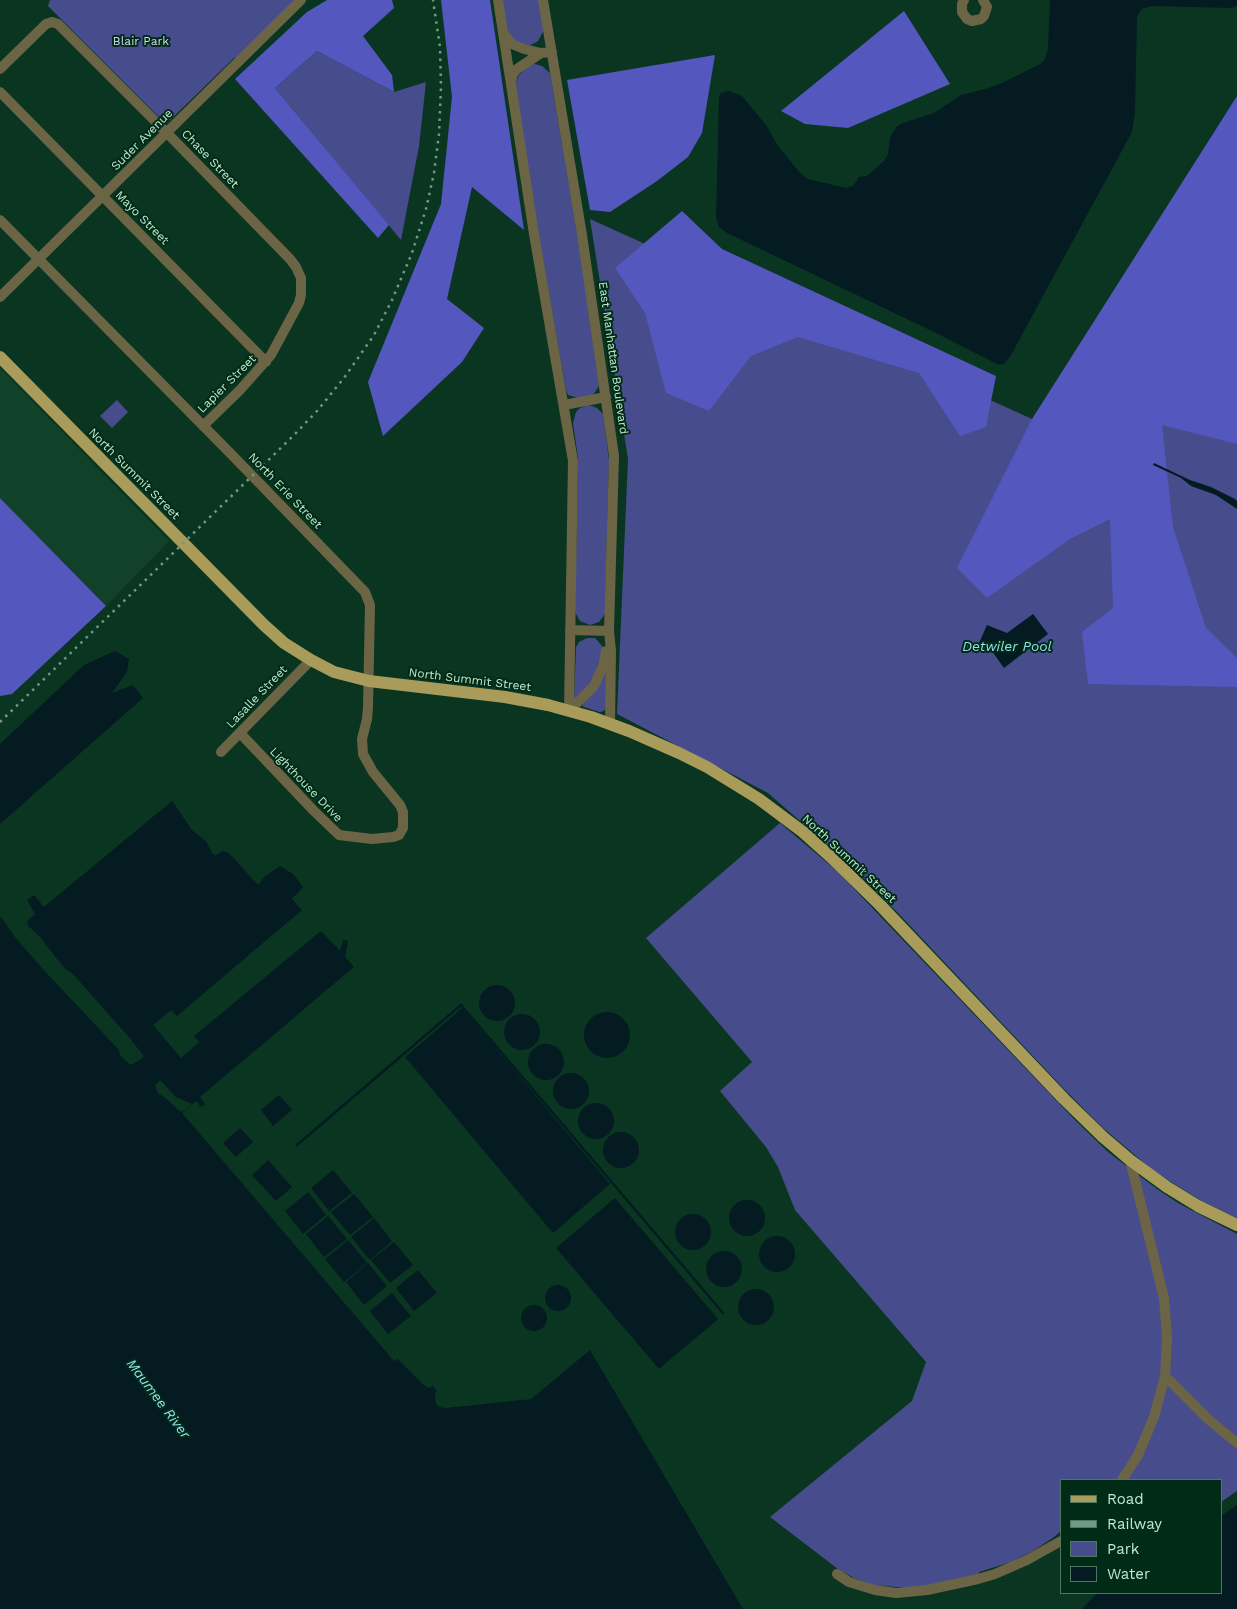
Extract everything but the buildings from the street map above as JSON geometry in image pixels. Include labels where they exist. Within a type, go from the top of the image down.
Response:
[{"type":"main road","name":"North Summit Street","points":[[0,357],[264,625],[284,643],[311,660],[334,672],[368,681],[505,697],[569,711],[610,724],[679,753],[759,799],[803,832],[880,905],[1064,1099],[1130,1160],[1184,1198],[1237,1225]]},
{"type":"street","name":"Suder Avenue","points":[[0,298],[301,0]]},
{"type":"street","points":[[498,0],[534,234],[574,469],[569,711]]},
{"type":"street","name":"East Manhattan Boulevard","points":[[543,0],[546,52],[584,244],[614,456],[609,631],[611,651],[610,724]]},
{"type":"street","points":[[964,0],[962,12],[967,19],[972,21],[981,19],[986,12],[987,7],[984,0]]},
{"type":"street","name":"Chase Street","points":[[0,69],[44,26],[52,22],[58,24],[290,259],[300,278]]},
{"type":"street","points":[[503,34],[512,44],[524,49],[546,52]]},
{"type":"street","points":[[511,81],[513,74],[518,69],[546,52]]},
{"type":"street","name":"Mayo Street","points":[[0,92],[266,362]]},
{"type":"street","name":"North Erie Street","points":[[0,220],[365,592],[370,605],[367,720],[362,739],[363,754],[373,772],[395,798],[403,812],[403,828],[399,834],[393,837]]},
{"type":"street","name":"Lapier Street","points":[[203,426],[266,362],[296,311],[301,295],[300,278]]},
{"type":"street","points":[[564,405],[606,397]]},
{"type":"street","points":[[569,711],[594,686],[603,666],[609,631],[570,630]]},
{"type":"street","name":"Lasalle Street","points":[[222,752],[311,660]]},
{"type":"street","name":"Lighthouse Drive","points":[[240,733],[334,832],[344,836],[372,839],[393,837]]},
{"type":"street","points":[[1123,1479],[1146,1437],[1154,1417],[1165,1376],[1167,1338],[1164,1298],[1130,1160]]},
{"type":"street","points":[[1165,1376],[1209,1420],[1237,1443]]},
{"type":"street","points":[[837,1574],[849,1582],[875,1590],[896,1592],[927,1590],[995,1574],[1027,1560],[1060,1542]]},
{"type":"shaded area","points":[[327,0],[392,0],[394,8],[363,36],[392,75],[394,92],[317,51],[275,88],[389,225],[378,238],[235,79],[307,12]]},
{"type":"shaded area","points":[[441,0],[490,0],[524,230],[472,187],[447,299],[484,328],[462,362],[383,436],[368,382],[441,204],[452,97]]},
{"type":"shaded area","points":[[904,11],[950,84],[848,128],[805,124],[781,111]]},
{"type":"shaded area","points":[[715,55],[702,133],[688,157],[657,181],[610,212],[590,210],[567,80]]},
{"type":"shaded area","points":[[1237,96],[1237,444],[1162,425],[1173,527],[1206,628],[1237,658],[1237,687],[1088,684],[1082,632],[1113,608],[1110,519],[1070,539],[987,598],[957,568],[1032,419]]},
{"type":"shaded area","points":[[682,211],[722,249],[996,376],[986,427],[960,436],[919,373],[798,337],[751,356],[709,411],[666,393],[645,313],[615,268]]},
{"type":"shaded area","points":[[0,368],[169,541],[106,606],[0,498]]},
{"type":"shaded area","points":[[0,498],[106,606],[12,694],[0,696]]},
{"type":"green space","name":"Blair Park","points":[[50,0],[301,0],[239,61],[235,57],[166,124],[48,6]]},
{"type":"green space","points":[[502,0],[539,0],[544,30],[538,41],[529,46],[515,42],[507,31]]},
{"type":"green space","points":[[317,51],[394,92],[426,82],[419,146],[401,240],[275,88]]},
{"type":"green space","points":[[530,65],[542,66],[550,73],[580,252],[599,386],[593,395],[578,398],[568,395],[566,390],[538,231],[516,89],[519,75]]},
{"type":"green space","points":[[590,219],[1032,419],[1070,538],[1147,410],[1237,433],[1237,1218],[1200,1200],[1168,1180],[1149,1167],[1103,1128],[846,861],[768,793],[617,714],[628,459]]},
{"type":"green space","points":[[117,400],[128,412],[112,428],[100,416]]},
{"type":"green space","points":[[589,405],[597,408],[603,414],[609,460],[605,614],[599,622],[590,625],[580,621],[575,612],[578,458],[573,423],[576,412],[580,408]]},
{"type":"green space","points":[[587,638],[595,638],[603,647],[593,682],[574,700],[576,647],[579,642]]},
{"type":"green space","points":[[607,667],[606,707],[604,711],[600,712],[582,706],[596,689]]},
{"type":"green space","points":[[780,823],[837,871],[1074,1119],[1108,1152],[1178,1203],[1237,1234],[1237,1491],[1222,1501],[1222,1479],[1060,1479],[1060,1532],[1054,1537],[1033,1551],[1011,1562],[979,1572],[979,1574],[919,1587],[874,1585],[854,1578],[838,1569],[770,1517],[912,1401],[926,1362],[795,1210],[778,1167],[766,1147],[720,1091],[752,1062],[646,938]]},
{"type":"water","points":[[1050,0],[1237,0],[1237,6],[1231,8],[1152,6],[1142,9],[1139,13],[1137,17],[1135,113],[1132,132],[1011,355],[1004,364],[999,365],[727,233],[719,227],[716,217],[719,98],[721,93],[729,91],[742,96],[766,125],[778,146],[800,173],[808,179],[846,188],[850,187],[854,185],[859,177],[867,176],[884,161],[888,154],[890,137],[897,126],[934,113],[961,95],[1002,83],[1042,63],[1048,49]]},
{"type":"water","points":[[1154,463],[1235,499],[1237,501],[1237,509],[1216,495],[1191,486],[1181,478],[1153,465]]},
{"type":"water","name":"Detwiler Pool","points":[[1033,614],[1048,634],[1004,668],[989,647],[979,643],[987,625],[1007,633]]},
{"type":"water","points":[[115,651],[129,659],[127,672],[112,693],[133,685],[143,698],[0,824],[0,744],[84,665]]},
{"type":"water","name":"Maumee River","points":[[172,801],[192,830],[206,841],[213,854],[216,855],[223,851],[229,853],[256,883],[259,884],[264,877],[280,866],[293,874],[303,887],[292,899],[302,910],[177,1016],[171,1010],[153,1025],[181,1058],[199,1042],[194,1036],[321,931],[340,951],[343,940],[348,941],[345,957],[354,967],[200,1097],[205,1104],[201,1107],[196,1101],[182,1113],[394,1361],[398,1359],[424,1385],[429,1388],[433,1386],[443,1404],[531,1399],[590,1350],[743,1609],[0,1609],[0,917],[131,1063],[141,1056],[52,954],[39,936],[28,926],[27,921],[35,914],[27,900],[34,895],[44,907]]},
{"type":"water","points":[[497,985],[509,991],[515,1003],[509,1015],[497,1021],[485,1015],[479,1003],[485,991]]},
{"type":"water","points":[[462,1008],[610,1184],[553,1233],[405,1057]]},
{"type":"water","points":[[607,1012],[620,1016],[626,1022],[630,1035],[626,1048],[620,1054],[607,1058],[594,1054],[588,1048],[584,1035],[588,1022],[594,1016]]},
{"type":"water","points":[[522,1014],[534,1020],[540,1032],[534,1044],[522,1050],[510,1044],[504,1032],[510,1020]]},
{"type":"water","points":[[546,1044],[558,1050],[564,1062],[558,1074],[546,1080],[534,1074],[528,1062],[534,1050]]},
{"type":"water","points":[[571,1073],[583,1079],[589,1091],[583,1103],[571,1109],[559,1103],[553,1091],[559,1079]]},
{"type":"water","points":[[279,1095],[292,1110],[273,1126],[261,1110]]},
{"type":"water","points":[[596,1103],[608,1109],[614,1121],[608,1133],[596,1139],[584,1133],[578,1121],[584,1109]]},
{"type":"water","points":[[240,1128],[253,1142],[236,1157],[223,1143]]},
{"type":"water","points":[[621,1132],[633,1138],[639,1150],[633,1162],[621,1168],[609,1162],[603,1150],[609,1138]]},
{"type":"water","points":[[268,1160],[292,1187],[276,1201],[252,1175]]},
{"type":"water","points":[[333,1170],[352,1193],[329,1211],[311,1188]]},
{"type":"water","points":[[308,1192],[326,1215],[303,1234],[285,1211]]},
{"type":"water","points":[[354,1194],[373,1217],[350,1235],[331,1212]]},
{"type":"water","points":[[615,1198],[718,1319],[659,1369],[556,1248]]},
{"type":"water","points":[[747,1200],[759,1206],[765,1218],[759,1230],[747,1236],[735,1230],[729,1218],[735,1206]]},
{"type":"water","points":[[693,1214],[705,1220],[711,1232],[705,1244],[693,1250],[681,1244],[675,1232],[681,1220]]},
{"type":"water","points":[[328,1216],[347,1239],[324,1257],[306,1234]]},
{"type":"water","points":[[374,1218],[392,1241],[370,1260],[351,1237]]},
{"type":"water","points":[[777,1236],[789,1242],[795,1254],[789,1266],[777,1272],[765,1266],[759,1254],[765,1242]]},
{"type":"water","points":[[348,1240],[367,1263],[344,1282],[325,1259]]},
{"type":"water","points":[[394,1242],[413,1265],[390,1283],[371,1260]]},
{"type":"water","points":[[724,1251],[736,1257],[742,1269],[736,1281],[724,1287],[712,1281],[706,1269],[712,1257]]},
{"type":"water","points":[[368,1263],[387,1286],[364,1305],[346,1282]]},
{"type":"water","points":[[418,1270],[437,1293],[414,1311],[396,1288]]},
{"type":"water","points":[[558,1285],[567,1289],[571,1298],[567,1307],[558,1311],[549,1307],[545,1298],[549,1289]]},
{"type":"water","points":[[756,1289],[768,1295],[774,1307],[768,1319],[756,1325],[744,1319],[738,1307],[744,1295]]},
{"type":"water","points":[[392,1293],[411,1316],[388,1334],[370,1311]]},
{"type":"water","points":[[534,1305],[543,1309],[547,1318],[543,1327],[534,1331],[525,1327],[521,1318],[525,1309]]},
{"type":"water","points":[[1237,1505],[1237,1609],[1082,1609],[1096,1594],[1222,1594],[1222,1515]]},
{"type":"pier","points":[[0,915],[128,1056],[132,1060],[138,1056],[134,1049],[28,929],[24,922],[27,921],[28,926],[39,936],[65,969],[71,972],[127,1035],[144,1056],[141,1059],[131,1065],[120,1055],[119,1050],[15,937]]},
{"type":"pier","points":[[160,1080],[176,1097],[192,1104],[182,1112],[177,1109],[158,1093],[155,1085]]},
{"type":"pier","points":[[437,1391],[444,1402],[529,1397],[531,1399],[446,1408],[439,1407],[436,1403],[435,1393]]},
{"type":"waterway","points":[[297,1145],[461,1005],[723,1313]]},
{"type":"railway","points":[[0,722],[293,436],[317,411],[344,378],[374,335],[392,300],[412,253],[426,209],[434,173],[439,134],[441,87],[440,47],[433,0]]}]
